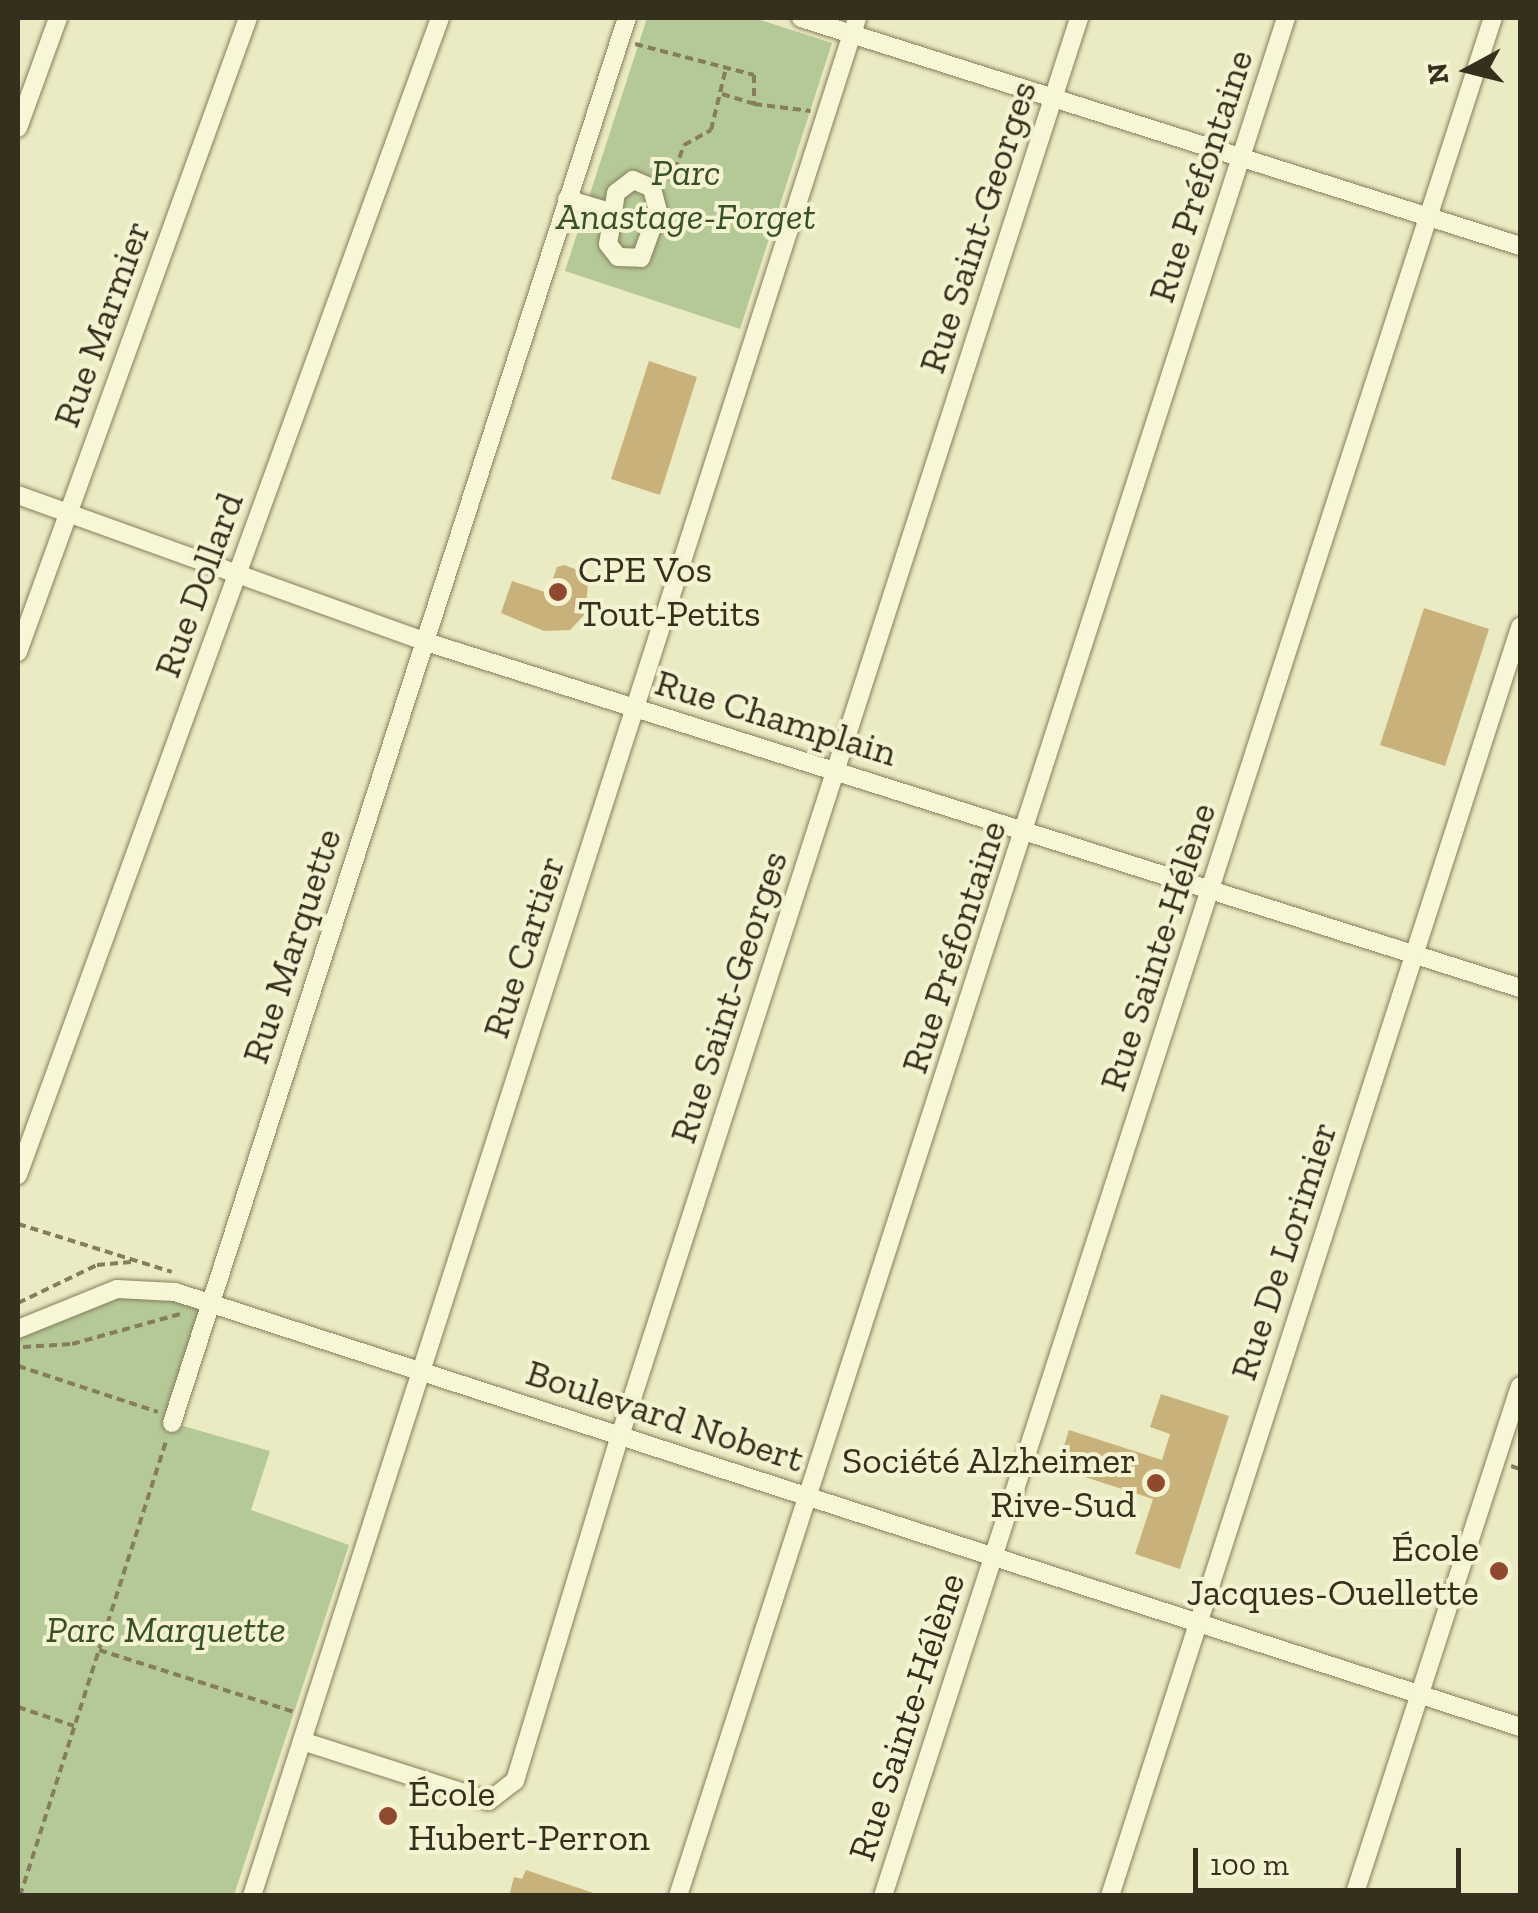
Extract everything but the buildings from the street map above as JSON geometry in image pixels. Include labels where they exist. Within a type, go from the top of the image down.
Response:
[{"type":"street","points":[[18,128],[58,18]]},
{"type":"street","name":"Rue Marmier","points":[[18,652],[248,18]]},
{"type":"street","name":"Rue Dollard","points":[[18,1174],[440,18]]},
{"type":"street","name":"Rue Marquette","points":[[172,1423],[627,18]]},
{"type":"street","points":[[801,18],[854,26],[1054,98],[1520,246]]},
{"type":"street","name":"Rue Saint-Georges","points":[[302,1741],[489,1801],[515,1781],[620,1436],[1079,18]]},
{"type":"street","name":"Rue Préfontaine","points":[[678,1896],[811,1498],[1286,18]]},
{"type":"street","name":"Rue Sainte-Hélène","points":[[883,1896],[1492,18]]},
{"type":"street","name":"Rue Cartier","points":[[252,1896],[854,26]]},
{"type":"street","points":[[633,180],[652,188],[658,211],[640,258],[618,258],[608,244],[613,214],[616,193],[633,180]]},
{"type":"street","points":[[567,199],[613,214]]},
{"type":"street","name":"Rue Champlain","points":[[18,496],[236,578],[423,641],[634,710],[1026,827],[1520,988]]},
{"type":"street","name":"Rue De Lorimier","points":[[1110,1896],[1520,626]]},
{"type":"street","name":"Boulevard Nobert","points":[[18,1329],[116,1288],[146,1286],[421,1371],[1520,1727]]},
{"type":"street","points":[[1354,1896],[1520,1386]]},
{"type":"path","points":[[620,39],[725,71],[754,75],[754,104]]},
{"type":"path","points":[[652,188],[670,183],[684,145],[711,130],[725,71]]},
{"type":"path","points":[[722,94],[754,104],[826,112]]},
{"type":"path","points":[[18,1224],[184,1276]]},
{"type":"path","points":[[18,1303],[97,1265],[136,1261]]},
{"type":"path","points":[[18,1348],[72,1344],[212,1304]]},
{"type":"path","points":[[18,1366],[156,1411],[172,1423],[20,1896]]},
{"type":"path","points":[[99,1650],[310,1716]]},
{"type":"path","points":[[18,1707],[74,1726]]},
{"type":"green space","name":"Parc Anastage-Forget","points":[[647,18],[754,18],[832,43],[740,329],[565,271]]},
{"type":"green space","name":"Parc Marquette","points":[[175,1292],[212,1304],[173,1423],[270,1451],[251,1510],[349,1545],[234,1895],[18,1896],[18,1335],[105,1298]]},
{"type":"place","name":"CPE Vos Tout-Petits","points":[[558,592]]},
{"type":"place","name":"Société Alzheimer Rive-Sud","points":[[1156,1483]]},
{"type":"place","name":"École Jacques-Ouellette","points":[[1499,1571]]},
{"type":"place","name":"École Hubert-Perron","points":[[388,1816]]}]
